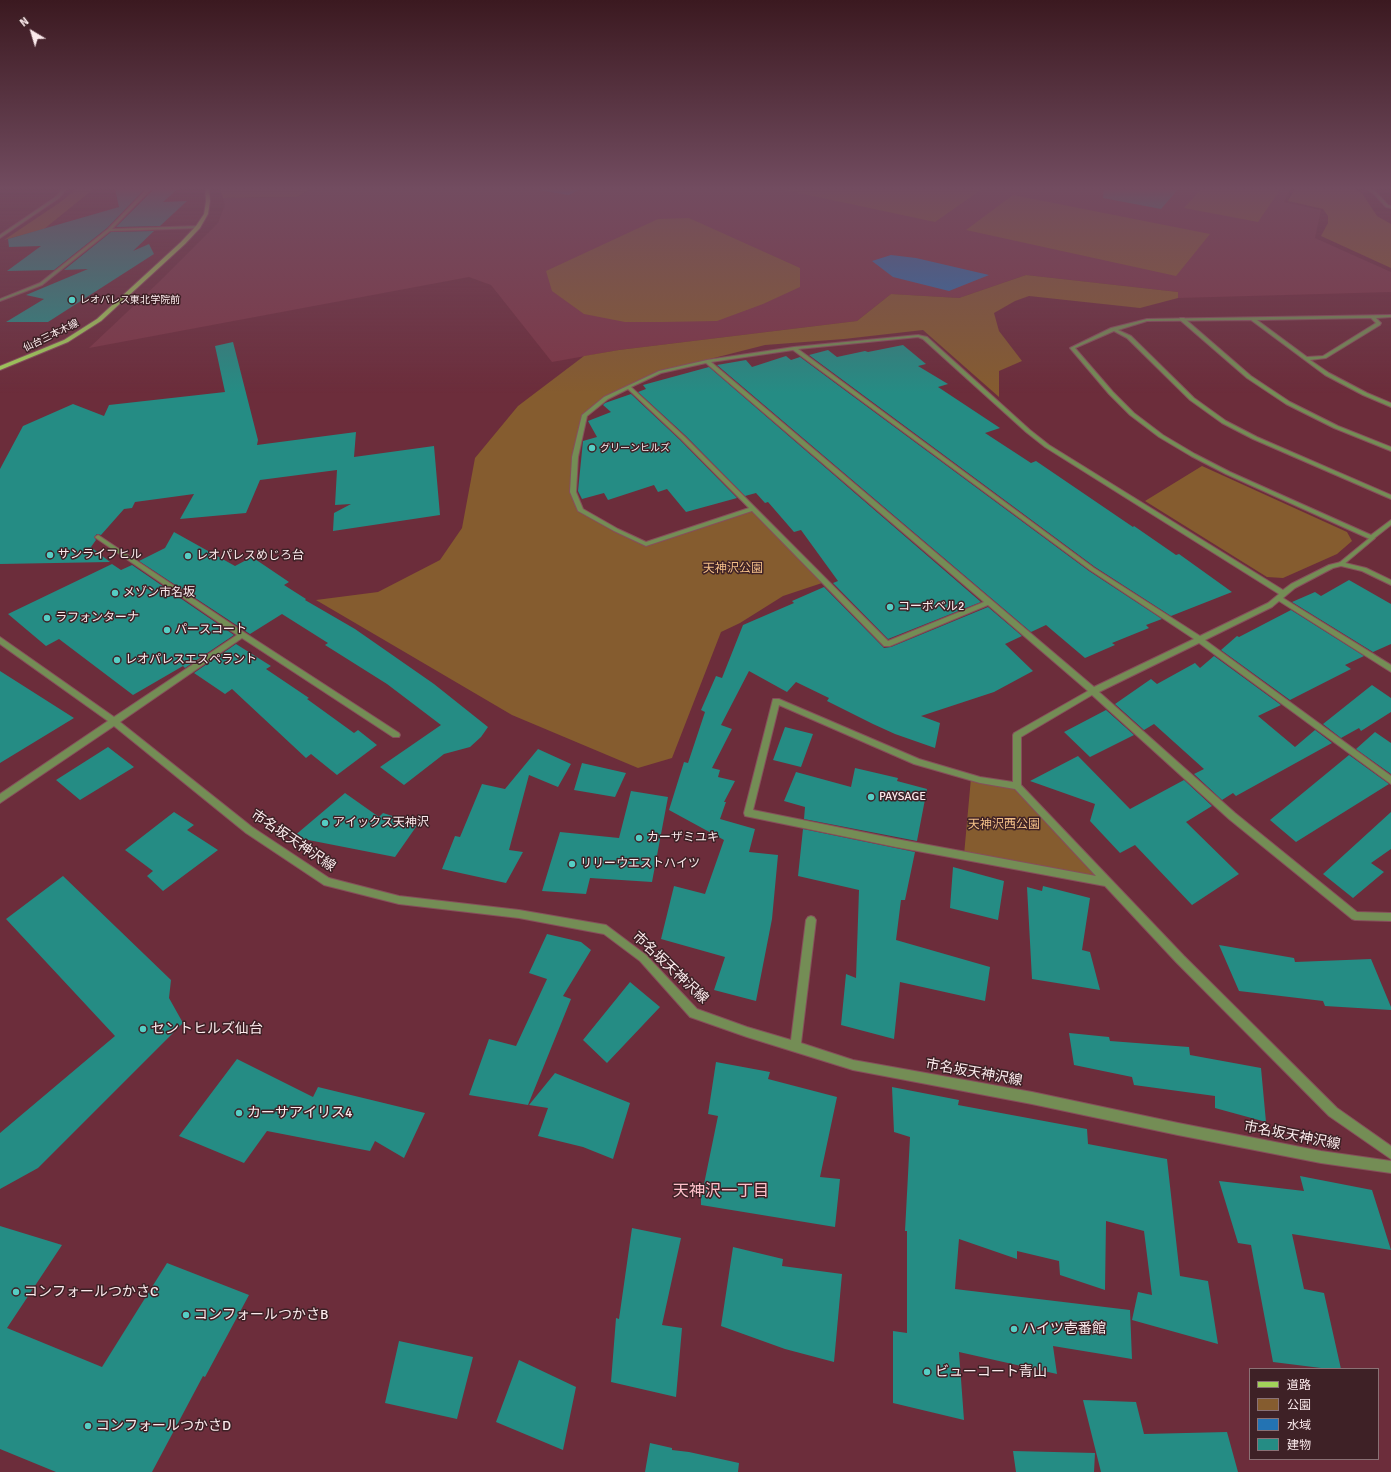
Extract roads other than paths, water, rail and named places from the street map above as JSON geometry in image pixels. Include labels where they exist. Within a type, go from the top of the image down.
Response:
[{"type":"main road","name":"仙台三本木線","points":[[0,368],[66,341],[85,330],[169,256]]},
{"type":"street","points":[[0,300],[41,284],[77,256]]},
{"type":"street","points":[[1306,359],[1324,357],[1378,324],[1379,323],[1372,316]]},
{"type":"street","points":[[1372,538],[1210,464],[1178,446],[1146,425],[1111,393],[1072,348],[1113,329],[1147,320],[1391,316]]},
{"type":"street","points":[[1252,318],[1306,359],[1338,380],[1391,406]]},
{"type":"street","points":[[1182,319],[1249,377],[1288,403],[1330,424],[1391,449]]},
{"type":"street","points":[[1113,329],[1129,337],[1192,399],[1224,422],[1255,438],[1391,497]]},
{"type":"street","points":[[753,509],[646,544],[616,530],[580,510],[573,492],[575,457],[585,415],[606,398],[659,372],[707,360],[794,348],[918,336],[925,338],[1028,431],[1047,446],[1282,596],[1391,669]]},
{"type":"street","points":[[794,348],[1092,569],[1200,639],[1391,781]]},
{"type":"street","points":[[707,360],[988,603],[1093,691],[1232,816],[1355,916],[1391,917]]},
{"type":"street","points":[[628,387],[684,438],[887,644],[988,603]]},
{"type":"street","points":[[1385,403],[1391,399]]},
{"type":"street","points":[[1341,564],[1391,522]]},
{"type":"street","points":[[98,537],[242,635],[396,735]]},
{"type":"street","points":[[1017,786],[1017,735],[1093,691],[1270,605],[1294,586],[1330,566],[1341,564],[1364,569],[1391,583]]},
{"type":"street","points":[[0,799],[242,635]]},
{"type":"street","name":"市名坂天神沢線","points":[[0,640],[115,722],[249,830],[327,882],[399,900],[519,914],[606,930],[643,958],[694,1014],[853,1065],[1032,1098],[1321,1157],[1391,1168]]},
{"type":"street","points":[[1107,882],[748,813],[776,702],[917,762],[980,780],[1017,786],[1180,959],[1334,1112],[1391,1153]]},
{"type":"street","points":[[795,1046],[811,920]]},
{"type":"water","points":[[889,256],[897,256],[916,258],[989,275],[949,291],[893,277],[872,261]]},
{"type":"place","name":"レオパレス東北学院前","points":[[72,300]]},
{"type":"place","name":"グリーンヒルズ","points":[[592,448]]},
{"type":"place","name":"サンライフヒル","points":[[50,555]]},
{"type":"place","name":"レオパレスめじろ台","points":[[188,556]]},
{"type":"place","name":"メゾン市名坂","points":[[115,593]]},
{"type":"place","name":"コーポベル2","points":[[890,607]]},
{"type":"place","name":"ラフォンターナ","points":[[47,618]]},
{"type":"place","name":"パースコート","points":[[167,630]]},
{"type":"place","name":"レオパレスエスペラント","points":[[117,660]]},
{"type":"place","name":"PAYSAGE","points":[[871,797]]},
{"type":"place","name":"アイックス天神沢","points":[[325,823]]},
{"type":"place","name":"カーザミユキ","points":[[639,838]]},
{"type":"place","name":"リリーウエストハイツ","points":[[572,864]]},
{"type":"place","name":"セントヒルズ仙台","points":[[143,1029]]},
{"type":"place","name":"カーサアイリス4","points":[[239,1113]]},
{"type":"place","name":"コンフォールつかさC","points":[[16,1292]]},
{"type":"place","name":"コンフォールつかさB","points":[[186,1315]]},
{"type":"place","name":"ハイツ壱番館","points":[[1014,1329]]},
{"type":"place","name":"ビューコート青山","points":[[927,1372]]},
{"type":"place","name":"コンフォールつかさD","points":[[88,1426]]},
{"type":"district","name":"天神沢一丁目","points":[[721,1192]]},
{"type":"park label","name":"天神沢公園","points":[[733,569]]},
{"type":"park label","name":"天神沢西公園","points":[[1004,825]]}]
